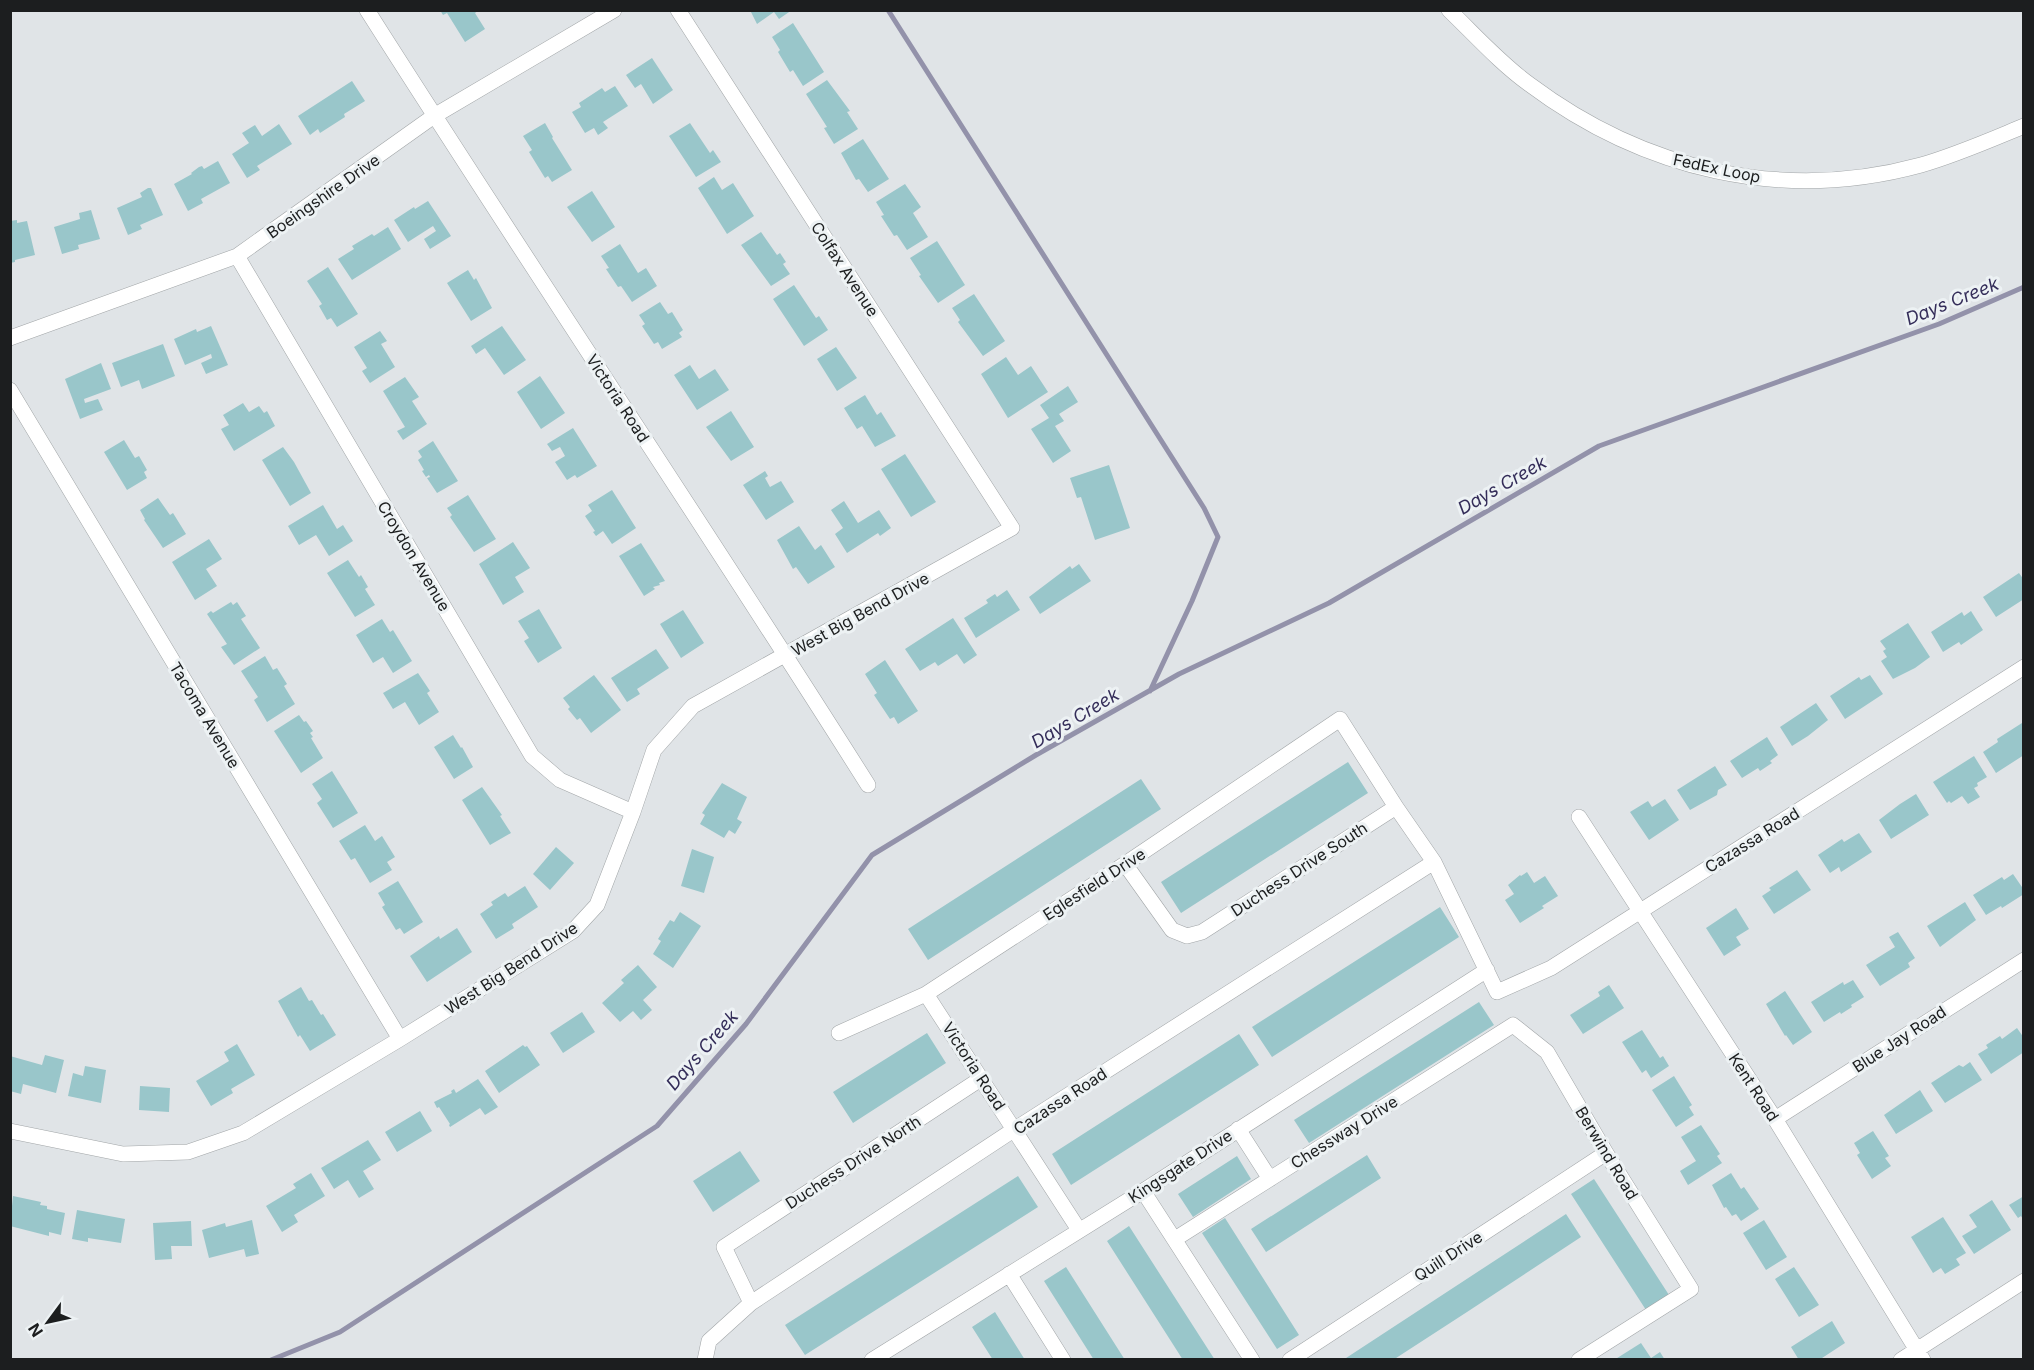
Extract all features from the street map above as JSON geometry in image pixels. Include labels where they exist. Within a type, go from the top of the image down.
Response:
[{"type":"street","name":"Victoria Road","points":[[368,10],[434,116],[868,785]]},
{"type":"street","name":"Boeingshire Drive","points":[[10,338],[237,256],[434,116],[614,10]]},
{"type":"street","name":"Colfax Avenue","points":[[678,10],[1012,528]]},
{"type":"street","name":"FedEx Loop","points":[[1449,10],[1528,84],[1558,104],[1634,145],[1710,170],[1778,181],[1808,182],[1848,178],[1921,165],[2024,126]]},
{"type":"street","name":"Croydon Avenue","points":[[237,256],[532,756],[560,780],[633,812]]},
{"type":"street","name":"Tacoma Avenue","points":[[10,390],[400,1039]]},
{"type":"street","name":"West Big Bend Drive","points":[[10,1131],[123,1154],[188,1152],[243,1133],[400,1039],[573,931],[597,905],[654,750],[693,706],[1012,528]]},
{"type":"street","name":"Cazassa Road","points":[[1487,970],[1497,992],[1551,968],[2024,668]]},
{"type":"street","name":"Eglesfield Drive","points":[[839,1033],[926,994],[1125,864],[1340,719],[1396,807]]},
{"type":"street","points":[[1396,807],[1434,862],[1487,970]]},
{"type":"street","name":"Duchess Drive South","points":[[1125,864],[1172,930],[1187,936],[1202,932],[1396,807]]},
{"type":"street","name":"Kent Road","points":[[1579,817],[1775,1119],[1920,1354]]},
{"type":"street","name":"Cazassa Road","points":[[705,1359],[710,1341],[751,1304],[1015,1129],[1434,862]]},
{"type":"street","name":"Blue Jay Road","points":[[1775,1119],[2024,960]]},
{"type":"street","name":"Kingsgate Drive","points":[[872,1359],[1143,1191],[1487,970]]},
{"type":"street","name":"Victoria Road","points":[[926,994],[982,1077],[1079,1230]]},
{"type":"street","name":"Berwind Road","points":[[1513,1025],[1547,1052],[1606,1153],[1691,1289],[1579,1359]]},
{"type":"street","name":"Chessway Drive","points":[[1175,1239],[1513,1025]]},
{"type":"street","name":"Duchess Drive North","points":[[751,1304],[724,1247],[982,1077]]},
{"type":"street","points":[[1238,1129],[1270,1179]]},
{"type":"street","name":"Quill Drive","points":[[1290,1359],[1606,1153]]},
{"type":"street","points":[[1143,1191],[1252,1359]]},
{"type":"street","points":[[1010,1274],[1063,1359]]},
{"type":"street","points":[[1901,1359],[1920,1354],[2024,1281]]},
{"type":"building","points":[[440,10],[479,10],[475,13],[485,29],[465,42],[447,13],[443,15]]},
{"type":"building","points":[[750,10],[792,10],[779,19],[774,12],[757,24]]},
{"type":"building","points":[[793,23],[824,72],[803,86],[793,70],[790,72],[772,37]]},
{"type":"building","points":[[652,58],[673,90],[653,104],[641,84],[635,88],[626,75]]},
{"type":"building","points":[[827,80],[850,111],[847,112],[858,129],[834,144],[824,128],[827,127],[806,94]]},
{"type":"building","points":[[352,81],[365,101],[320,133],[318,129],[310,135],[298,116]]},
{"type":"building","points":[[615,86],[628,106],[603,122],[608,128],[598,135],[594,128],[585,133],[572,112],[581,107],[579,103],[602,88],[605,92]]},
{"type":"building","points":[[545,123],[572,170],[552,182],[548,176],[545,178],[529,152],[532,150],[523,136]]},
{"type":"building","points":[[690,123],[710,153],[713,150],[721,162],[696,177],[669,136]]},
{"type":"building","points":[[279,124],[292,144],[257,166],[260,170],[247,178],[232,154],[249,143],[242,133],[255,125],[262,136]]},
{"type":"building","points":[[863,139],[889,179],[868,192],[859,179],[856,180],[841,153]]},
{"type":"building","points":[[218,161],[230,183],[201,199],[203,203],[188,211],[174,184],[192,174],[199,167],[202,166],[204,169]]},
{"type":"building","points":[[714,177],[722,190],[733,183],[754,216],[727,234],[698,188]]},
{"type":"building","points":[[905,184],[921,207],[913,213],[928,237],[907,250],[897,235],[894,236],[881,216],[884,215],[876,202]]},
{"type":"building","points":[[151,188],[163,215],[140,225],[142,229],[128,235],[117,208],[142,197],[140,193]]},
{"type":"building","points":[[592,191],[615,227],[592,242],[567,207]]},
{"type":"building","points":[[428,201],[451,236],[430,249],[424,239],[436,231],[433,226],[408,242],[394,220]]},
{"type":"building","points":[[91,210],[100,239],[78,245],[79,249],[62,254],[54,227],[80,219],[79,213]]},
{"type":"building","points":[[17,220],[17,223],[27,221],[35,255],[10,263],[10,221]]},
{"type":"building","points":[[388,227],[401,249],[352,280],[338,259],[354,249],[352,246]]},
{"type":"building","points":[[761,232],[777,255],[780,253],[786,262],[783,264],[790,274],[771,286],[741,245]]},
{"type":"building","points":[[937,241],[965,285],[938,303],[919,276],[921,275],[910,258]]},
{"type":"building","points":[[620,244],[638,273],[646,268],[657,286],[632,302],[621,286],[618,287],[606,269],[609,268],[601,256]]},
{"type":"building","points":[[328,267],[358,314],[337,327],[331,318],[327,320],[319,306],[322,304],[307,281]]},
{"type":"building","points":[[468,270],[474,280],[476,278],[492,308],[471,321],[447,283]]},
{"type":"building","points":[[794,285],[816,318],[819,316],[828,330],[804,346],[773,299]]},
{"type":"building","points":[[974,294],[1005,341],[983,356],[958,322],[960,320],[952,308]]},
{"type":"building","points":[[660,302],[668,314],[672,312],[683,330],[679,333],[682,337],[662,349],[658,342],[654,344],[642,326],[645,324],[639,315]]},
{"type":"building","points":[[211,326],[228,365],[206,374],[201,363],[212,358],[211,354],[185,365],[174,339],[196,329],[197,332]]},
{"type":"building","points":[[502,326],[526,360],[504,375],[485,348],[476,354],[471,346]]},
{"type":"building","points":[[380,331],[387,341],[381,344],[395,367],[370,383],[362,371],[367,368],[354,347]]},
{"type":"building","points":[[163,344],[175,376],[142,389],[139,380],[121,387],[112,363]]},
{"type":"building","points":[[836,347],[857,378],[837,391],[817,359]]},
{"type":"building","points":[[1006,357],[1018,375],[1031,366],[1048,392],[1008,418],[981,374]]},
{"type":"building","points":[[101,363],[111,389],[84,399],[85,403],[98,399],[103,410],[80,419],[65,379]]},
{"type":"building","points":[[690,365],[699,379],[715,369],[729,390],[697,410],[674,375]]},
{"type":"building","points":[[540,376],[565,413],[541,429],[517,392]]},
{"type":"building","points":[[405,377],[419,397],[412,401],[427,424],[403,440],[397,431],[405,427],[383,391]]},
{"type":"building","points":[[1068,386],[1078,402],[1059,414],[1064,421],[1055,426],[1071,451],[1053,463],[1031,429],[1049,418],[1040,405]]},
{"type":"building","points":[[865,395],[877,415],[881,412],[896,436],[875,447],[862,426],[857,429],[844,408]]},
{"type":"building","points":[[243,403],[249,412],[259,406],[264,413],[267,411],[275,426],[234,451],[221,429],[229,425],[223,415]]},
{"type":"building","points":[[731,411],[754,447],[731,461],[706,427]]},
{"type":"building","points":[[573,428],[597,466],[577,478],[575,475],[567,480],[555,462],[565,456],[560,447],[552,451],[547,444]]},
{"type":"building","points":[[124,440],[135,458],[139,456],[147,470],[144,472],[147,478],[127,490],[104,452]]},
{"type":"building","points":[[433,441],[458,481],[437,493],[427,478],[430,477],[429,475],[426,477],[418,460],[422,457],[418,451]]},
{"type":"building","points":[[283,447],[311,493],[290,506],[262,460]]},
{"type":"building","points":[[905,454],[936,502],[911,517],[881,469]]},
{"type":"building","points":[[1109,465],[1130,528],[1095,540],[1081,497],[1077,498],[1070,478]]},
{"type":"building","points":[[765,471],[768,476],[765,478],[770,487],[781,481],[794,502],[766,520],[743,485]]},
{"type":"building","points":[[612,490],[636,528],[612,544],[603,531],[596,536],[585,516],[592,511],[588,505]]},
{"type":"building","points":[[468,495],[496,539],[474,552],[450,517],[452,515],[447,508]]},
{"type":"building","points":[[158,498],[170,515],[173,513],[186,534],[163,548],[140,510]]},
{"type":"building","points":[[844,501],[858,523],[879,510],[891,528],[880,536],[878,533],[847,553],[835,534],[843,528],[831,510]]},
{"type":"building","points":[[323,505],[337,529],[343,525],[353,541],[329,556],[316,535],[299,545],[288,526]]},
{"type":"building","points":[[799,526],[815,550],[821,545],[835,567],[808,584],[796,567],[793,569],[777,540]]},
{"type":"building","points":[[209,539],[222,559],[206,569],[217,586],[195,600],[172,562]]},
{"type":"building","points":[[513,542],[530,568],[515,577],[524,592],[503,605],[479,564]]},
{"type":"building","points":[[641,543],[665,581],[653,587],[655,589],[644,596],[619,556]]},
{"type":"building","points":[[348,560],[359,577],[361,575],[368,587],[365,589],[375,605],[355,617],[327,573]]},
{"type":"building","points":[[1079,564],[1091,581],[1040,614],[1029,597],[1070,566],[1072,569]]},
{"type":"building","points":[[2019,573],[2024,580],[2024,599],[1996,617],[1983,597]]},
{"type":"building","points":[[1007,590],[1020,610],[976,638],[964,618],[988,603],[986,600],[995,594],[997,597]]},
{"type":"building","points":[[231,602],[233,605],[237,602],[246,616],[241,619],[260,648],[234,665],[221,647],[227,644],[207,614]]},
{"type":"building","points":[[539,609],[562,648],[538,663],[524,641],[529,638],[518,621]]},
{"type":"building","points":[[683,610],[704,643],[681,658],[660,624]]},
{"type":"building","points":[[1971,611],[1983,630],[1961,645],[1959,642],[1943,652],[1931,632],[1962,612],[1964,616]]},
{"type":"building","points":[[953,618],[977,655],[964,664],[957,654],[938,666],[935,662],[920,671],[905,649]]},
{"type":"building","points":[[382,619],[390,632],[393,630],[412,661],[393,673],[383,657],[373,663],[356,635]]},
{"type":"building","points":[[1908,623],[1930,657],[1893,679],[1881,661],[1887,657],[1883,651],[1886,649],[1880,641]]},
{"type":"building","points":[[656,649],[669,668],[637,689],[640,694],[627,702],[611,678]]},
{"type":"building","points":[[265,656],[273,670],[277,668],[287,684],[284,686],[295,704],[267,722],[254,700],[258,697],[241,671]]},
{"type":"building","points":[[885,660],[918,711],[898,724],[894,717],[890,719],[874,695],[877,693],[865,674]]},
{"type":"building","points":[[418,673],[430,691],[427,693],[439,712],[419,725],[405,702],[393,709],[383,693]]},
{"type":"building","points":[[594,675],[621,710],[591,733],[580,718],[577,720],[568,709],[570,707],[563,698]]},
{"type":"building","points":[[1870,675],[1883,694],[1845,719],[1830,696],[1859,677],[1861,680]]},
{"type":"building","points":[[1816,703],[1828,720],[1792,746],[1780,727]]},
{"type":"building","points":[[299,715],[313,731],[310,733],[313,737],[311,738],[323,758],[301,773],[274,731]]},
{"type":"building","points":[[2022,723],[2024,755],[1996,773],[1983,752],[1998,742],[1997,739]]},
{"type":"building","points":[[453,735],[473,767],[454,779],[434,747]]},
{"type":"building","points":[[1767,737],[1778,755],[1770,761],[1772,763],[1760,771],[1758,768],[1742,778],[1730,761]]},
{"type":"building","points":[[1974,756],[1987,777],[1977,783],[1978,786],[1974,788],[1980,797],[1968,804],[1962,796],[1947,803],[1933,782]]},
{"type":"building","points":[[1348,762],[1368,793],[1181,913],[1161,882]]},
{"type":"building","points":[[1715,766],[1727,785],[1718,790],[1717,795],[1690,810],[1677,790]]},
{"type":"building","points":[[332,771],[358,813],[333,828],[317,803],[322,799],[312,784]]},
{"type":"building","points":[[1141,779],[1161,809],[928,960],[908,929]]},
{"type":"building","points":[[722,783],[747,797],[737,819],[742,822],[735,834],[729,830],[724,838],[700,824],[705,815],[702,813]]},
{"type":"building","points":[[482,787],[502,815],[500,816],[511,833],[490,845],[462,800]]},
{"type":"building","points":[[1916,794],[1929,815],[1891,839],[1879,820]]},
{"type":"building","points":[[1665,799],[1679,820],[1649,840],[1630,812],[1648,801],[1652,807]]},
{"type":"building","points":[[365,825],[375,841],[382,836],[395,857],[387,862],[392,870],[370,883],[355,858],[351,860],[339,841]]},
{"type":"building","points":[[1859,833],[1872,852],[1841,872],[1839,867],[1830,873],[1818,855],[1842,839],[1844,842]]},
{"type":"building","points":[[556,847],[574,863],[550,890],[533,874]]},
{"type":"building","points":[[692,849],[714,857],[704,893],[681,886]]},
{"type":"building","points":[[1797,870],[1811,890],[1774,914],[1762,896],[1771,890],[1769,888]]},
{"type":"building","points":[[1527,872],[1534,883],[1545,876],[1558,896],[1520,923],[1505,900],[1514,894],[1508,885]]},
{"type":"building","points":[[2013,874],[2024,890],[2024,894],[1986,915],[1973,895],[2002,877],[2004,880]]},
{"type":"building","points":[[398,881],[423,922],[404,934],[400,928],[396,930],[382,907],[385,905],[378,893]]},
{"type":"building","points":[[525,886],[538,907],[512,924],[514,928],[496,939],[480,914],[493,905],[491,902],[505,893],[508,897]]},
{"type":"building","points":[[1965,902],[1976,920],[1940,947],[1927,926]]},
{"type":"building","points":[[1440,907],[1459,937],[1272,1057],[1252,1027]]},
{"type":"building","points":[[1736,908],[1749,929],[1736,937],[1741,945],[1724,956],[1706,928]]},
{"type":"building","points":[[680,912],[701,926],[673,968],[653,954],[661,941],[658,939],[670,920],[674,922]]},
{"type":"building","points":[[457,928],[472,952],[427,982],[410,956],[439,936],[440,939]]},
{"type":"building","points":[[1898,932],[1915,958],[1908,963],[1910,967],[1880,986],[1866,965],[1895,947],[1889,937]]},
{"type":"building","points":[[638,965],[657,987],[643,1000],[652,1010],[641,1020],[633,1011],[620,1022],[602,1003],[624,983],[621,980]]},
{"type":"building","points":[[1853,980],[1864,997],[1841,1014],[1840,1012],[1824,1022],[1811,1002],[1843,982],[1844,985]]},
{"type":"building","points":[[1609,985],[1624,1008],[1583,1034],[1570,1015],[1600,996],[1598,992]]},
{"type":"building","points":[[301,987],[309,1001],[312,1000],[321,1015],[323,1014],[336,1035],[310,1051],[300,1035],[298,1037],[278,1001]]},
{"type":"building","points":[[1785,991],[1812,1032],[1793,1045],[1766,1004]]},
{"type":"building","points":[[1479,1002],[1494,1025],[1309,1143],[1294,1120]]},
{"type":"building","points":[[582,1012],[595,1032],[563,1053],[550,1033]]},
{"type":"building","points":[[2017,1028],[2024,1038],[2024,1052],[1991,1074],[1978,1054],[1988,1048],[1986,1045],[2000,1036],[2002,1039]]},
{"type":"building","points":[[1642,1030],[1660,1058],[1663,1056],[1669,1066],[1651,1078],[1646,1070],[1642,1073],[1622,1042]]},
{"type":"building","points":[[927,1033],[946,1063],[853,1123],[833,1092]]},
{"type":"building","points":[[1239,1034],[1259,1065],[1071,1185],[1052,1154]]},
{"type":"building","points":[[237,1044],[255,1075],[231,1089],[233,1093],[211,1106],[196,1081],[229,1061],[224,1052]]},
{"type":"building","points":[[523,1045],[527,1046],[540,1065],[499,1093],[485,1071]]},
{"type":"building","points":[[45,1055],[64,1060],[56,1093],[23,1084],[21,1094],[10,1091],[10,1056],[42,1065]]},
{"type":"building","points":[[1970,1062],[1982,1080],[1945,1103],[1931,1083],[1959,1065],[1963,1067]]},
{"type":"building","points":[[85,1066],[106,1070],[101,1103],[68,1096],[73,1073],[83,1076]]},
{"type":"building","points":[[1674,1076],[1692,1105],[1689,1107],[1694,1115],[1676,1127],[1652,1090]]},
{"type":"building","points":[[478,1079],[498,1107],[485,1115],[480,1108],[450,1127],[434,1102],[452,1093],[454,1089],[456,1093]]},
{"type":"building","points":[[140,1086],[170,1088],[169,1112],[139,1110]]},
{"type":"building","points":[[1920,1090],[1933,1111],[1896,1134],[1884,1115]]},
{"type":"building","points":[[420,1111],[432,1131],[397,1152],[385,1132]]},
{"type":"building","points":[[1701,1125],[1720,1154],[1717,1156],[1722,1163],[1688,1185],[1680,1171],[1696,1161],[1681,1137]]},
{"type":"building","points":[[1873,1131],[1889,1156],[1885,1158],[1891,1166],[1872,1179],[1857,1155],[1860,1153],[1854,1143]]},
{"type":"building","points":[[368,1140],[381,1160],[363,1171],[374,1189],[359,1198],[348,1180],[334,1189],[321,1168]]},
{"type":"building","points":[[740,1151],[760,1181],[713,1212],[693,1181]]},
{"type":"building","points":[[1367,1155],[1381,1178],[1266,1252],[1251,1229]]},
{"type":"building","points":[[1237,1156],[1251,1179],[1193,1217],[1178,1194]]},
{"type":"building","points":[[311,1173],[325,1196],[294,1215],[298,1222],[282,1232],[266,1206],[296,1188],[293,1184]]},
{"type":"building","points":[[1731,1173],[1741,1189],[1744,1187],[1759,1209],[1741,1221],[1736,1214],[1732,1216],[1726,1207],[1724,1208],[1712,1185]]},
{"type":"building","points":[[1018,1176],[1038,1207],[805,1355],[785,1325]]},
{"type":"building","points":[[1594,1179],[1669,1295],[1646,1310],[1571,1194]]},
{"type":"building","points":[[13,1196],[41,1202],[40,1205],[47,1206],[47,1209],[65,1213],[61,1235],[49,1232],[49,1236],[10,1226]]},
{"type":"building","points":[[2024,1196],[2024,1221],[2021,1216],[2018,1218],[2009,1205]]},
{"type":"building","points":[[1992,1200],[2011,1230],[1974,1254],[1962,1236],[1977,1227],[1969,1215]]},
{"type":"building","points":[[77,1210],[125,1219],[121,1243],[88,1238],[88,1242],[72,1239]]},
{"type":"building","points":[[1566,1214],[1581,1237],[1467,1312],[1393,1360],[1343,1360]]},
{"type":"building","points":[[1943,1217],[1966,1253],[1956,1259],[1960,1265],[1945,1274],[1941,1268],[1933,1273],[1911,1237]]},
{"type":"building","points":[[1225,1218],[1299,1335],[1277,1349],[1202,1233]]},
{"type":"building","points":[[252,1220],[259,1254],[246,1257],[244,1249],[209,1258],[202,1230],[225,1223],[226,1227]]},
{"type":"building","points":[[1764,1220],[1787,1257],[1766,1270],[1743,1233]]},
{"type":"building","points":[[191,1221],[192,1246],[171,1246],[172,1259],[155,1260],[153,1223]]},
{"type":"building","points":[[1129,1226],[1215,1360],[1183,1360],[1107,1241]]},
{"type":"building","points":[[1066,1267],[1125,1360],[1094,1360],[1044,1281]]},
{"type":"building","points":[[1794,1267],[1819,1305],[1799,1317],[1775,1279]]},
{"type":"building","points":[[995,1312],[1025,1360],[993,1360],[972,1327]]},
{"type":"building","points":[[1832,1321],[1845,1343],[1819,1360],[1799,1360],[1791,1347]]},
{"type":"building","points":[[1641,1343],[1651,1358],[1660,1352],[1665,1360],[1614,1360]]},
{"type":"waterway","points":[[888,10],[1204,508],[1218,537],[1192,601],[1150,691]]},
{"type":"waterway","name":"Days Creek","points":[[271,1360],[340,1332],[657,1126],[746,1024],[872,855],[1036,755],[1179,674],[1329,603],[1599,446],[1939,324],[2024,287]]}]
